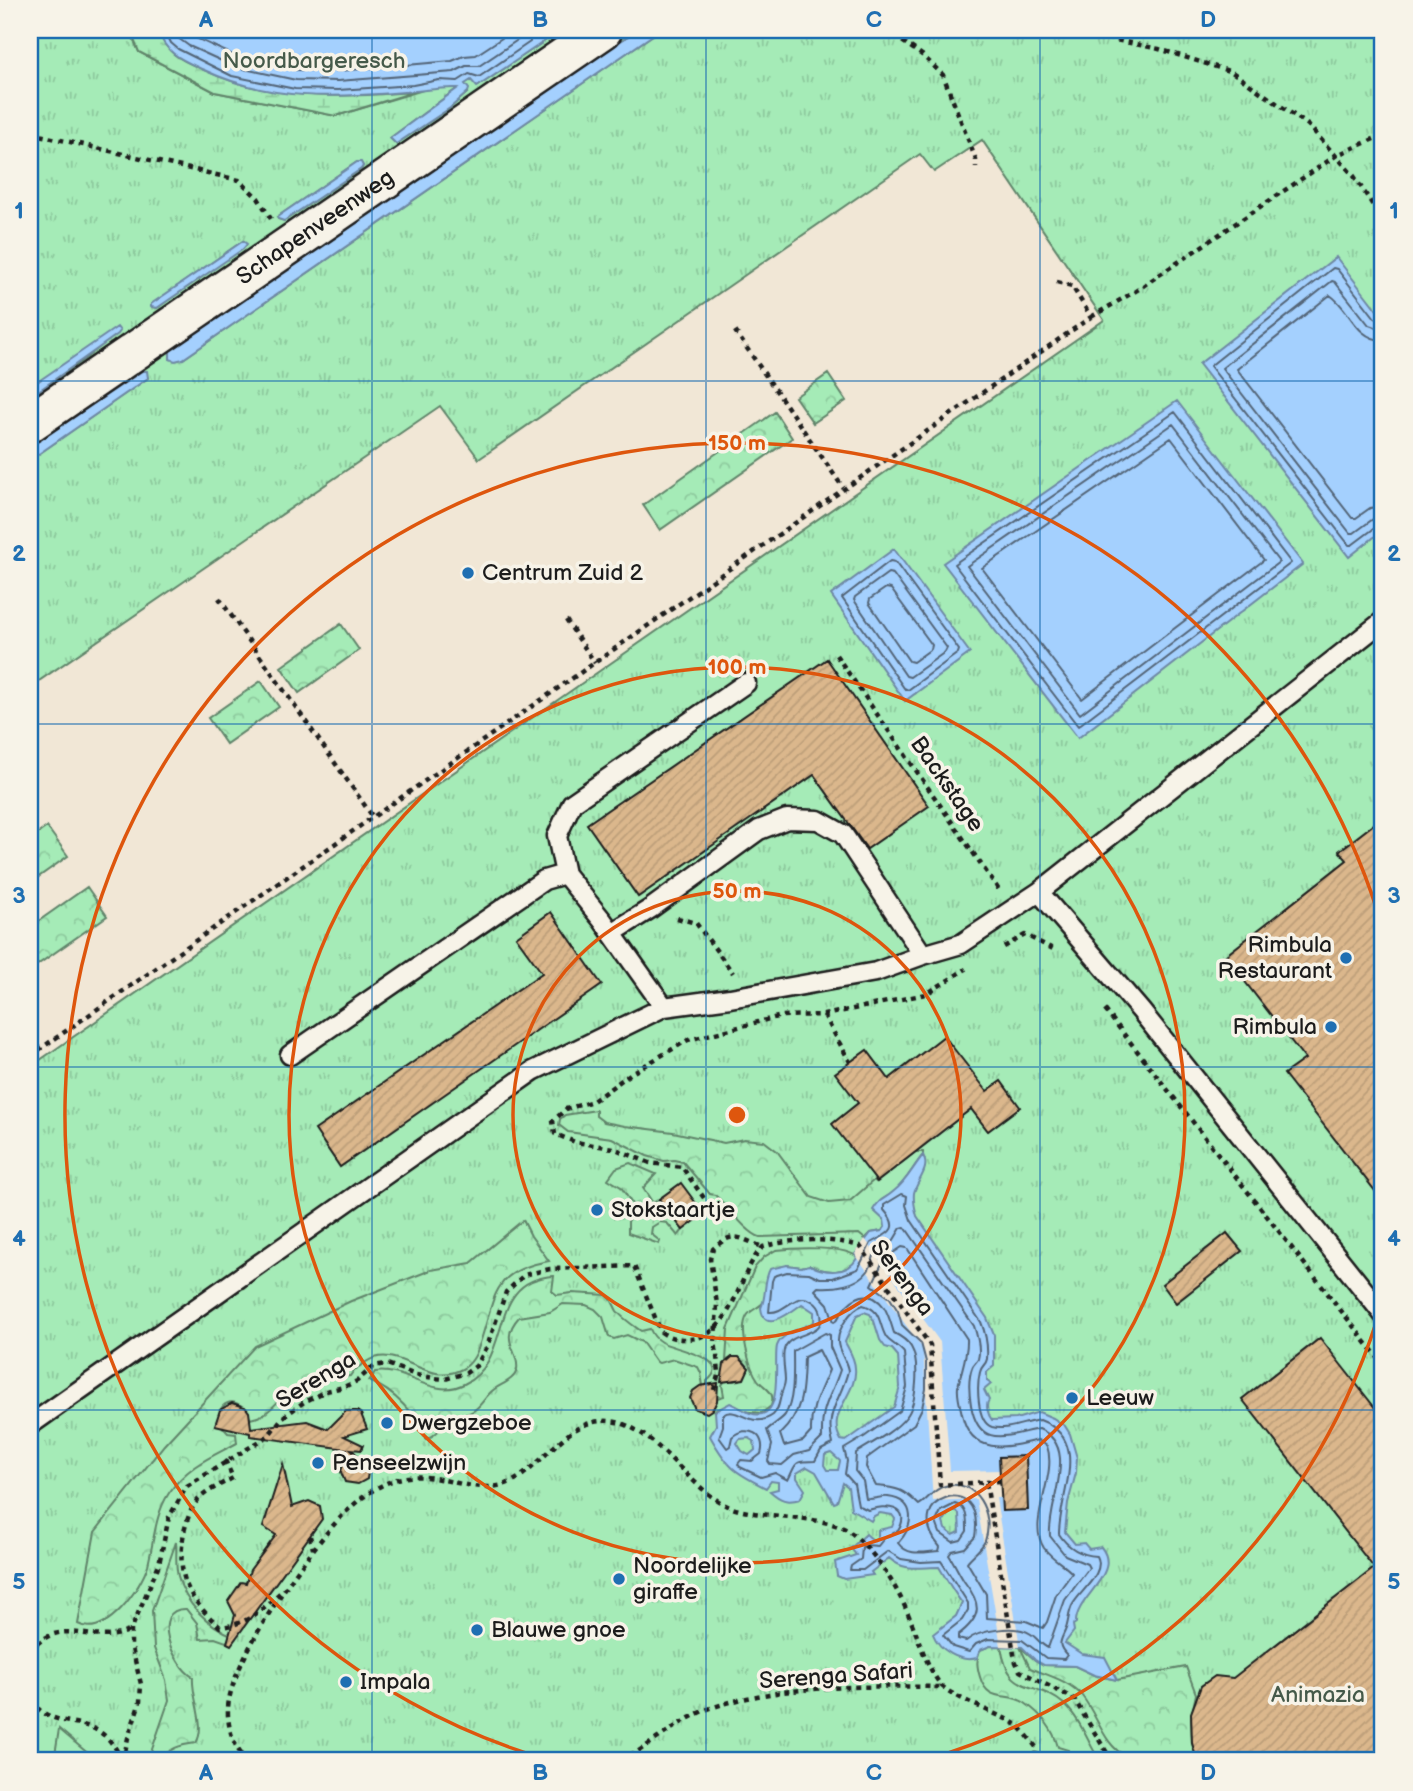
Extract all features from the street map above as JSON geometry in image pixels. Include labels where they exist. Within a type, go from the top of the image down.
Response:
[{"type":"street","name":"Schapenveenweg","points":[[30,423],[603,30]]},
{"type":"lane","points":[[30,1425],[533,1071],[664,1007],[877,972],[961,944],[1039,892],[1383,621]]},
{"type":"lane","points":[[664,1007],[612,933],[565,874],[557,836],[572,803],[746,683]]},
{"type":"lane","points":[[612,933],[760,830],[787,819],[818,820],[844,834],[923,955]]},
{"type":"lane","points":[[290,1055],[544,880],[565,874]]},
{"type":"lane","points":[[1039,892],[1149,1022],[1383,1314]]},
{"type":"path","points":[[886,30],[922,55],[943,75],[976,167]]},
{"type":"path","points":[[1068,30],[1159,49],[1232,72],[1308,125],[1359,183],[1383,221]]},
{"type":"path","points":[[30,133],[239,180],[258,198],[288,246]]},
{"type":"path","points":[[30,1056],[1091,317],[1134,292],[1337,155],[1383,135]]},
{"type":"path","points":[[1053,281],[1072,286],[1091,317]]},
{"type":"path","points":[[735,331],[844,489]]},
{"type":"path","points":[[219,598],[373,817]]},
{"type":"path","points":[[566,620],[595,663]]},
{"type":"path","name":"Backstage","points":[[836,655],[1013,909],[1024,926],[1025,935]]},
{"type":"path","points":[[650,909],[696,923],[734,974]]},
{"type":"path","points":[[999,950],[1025,935],[1059,952]]},
{"type":"path","points":[[704,1198],[682,1167],[650,1164],[613,1148],[575,1142],[555,1134],[553,1121],[566,1109],[593,1101],[630,1074],[688,1040],[781,1016],[824,1015],[926,994],[975,964]]},
{"type":"path","points":[[776,990],[781,1016]]},
{"type":"path","points":[[1101,1005],[1383,1363]]},
{"type":"path","points":[[824,1015],[850,1062]]},
{"type":"path","points":[[30,1038],[38,1050]]},
{"type":"path","points":[[714,1390],[719,1372],[715,1329],[717,1304],[710,1259],[713,1249],[728,1238],[745,1237],[763,1247],[750,1261],[726,1315],[715,1329]]},
{"type":"path","name":"Serenga","points":[[763,1247],[803,1241],[848,1242],[860,1246],[930,1345],[940,1485],[986,1482]]},
{"type":"path","name":"Serenga","points":[[131,1630],[159,1564],[169,1517],[187,1486],[225,1460],[268,1436],[283,1417],[304,1402],[326,1391],[357,1381],[374,1366],[387,1364],[416,1375],[445,1379],[466,1373],[476,1366],[487,1348],[506,1292],[524,1275],[550,1269],[634,1266],[657,1327],[667,1337],[690,1339],[706,1335],[715,1329]]},
{"type":"path","name":"Serenga Safari","points":[[248,1761],[243,1757],[230,1731],[228,1708],[232,1686],[249,1647],[288,1586],[313,1549],[342,1515],[388,1482],[420,1475],[477,1488],[496,1487],[525,1474],[569,1433],[590,1424],[609,1421],[627,1426],[646,1437],[694,1482],[729,1507],[834,1525],[853,1534],[880,1565],[900,1596],[921,1648],[942,1687]]},
{"type":"path","points":[[225,1460],[233,1478],[198,1499],[187,1520],[180,1554],[184,1583],[200,1608],[220,1627],[238,1625],[254,1617],[288,1586]]},
{"type":"path","points":[[1000,1481],[986,1482],[1012,1647],[1020,1671],[1074,1699],[1112,1761]]},
{"type":"path","points":[[310,1536],[313,1549]]},
{"type":"path","points":[[30,1651],[45,1636],[53,1633],[75,1632],[111,1636],[131,1630],[131,1645],[141,1684],[140,1702],[123,1761]]},
{"type":"path","name":"Serenga Safari","points":[[621,1761],[692,1716],[726,1704],[797,1691],[859,1687],[942,1687],[1019,1726],[1036,1747],[1035,1761]]},
{"type":"path","points":[[30,1700],[43,1715],[81,1723],[97,1730],[111,1741],[123,1761]]},
{"type":"green space","points":[[30,30],[130,30],[139,52],[215,92],[336,116],[423,90],[167,30],[545,30],[477,87],[561,30],[587,30],[30,414],[30,397],[120,331],[30,387]],"holes":[[[467,86],[468,92],[450,108],[396,144],[390,138],[458,88]],[[357,162],[363,166],[284,221],[277,217]],[[243,241],[246,246],[157,308],[152,307],[152,304]]]},
{"type":"green space","points":[[130,30],[158,30],[170,51],[182,60],[256,88],[333,96],[414,92],[336,116],[215,92],[139,52]]},
{"type":"green space","name":"Animazia","points":[[614,30],[637,30],[170,350],[183,359],[660,30],[1383,30],[1383,1761],[30,1761],[30,1067],[1104,320],[982,140],[934,172],[920,154],[479,459],[440,406],[30,687],[30,460],[148,378],[145,371],[30,447],[30,432]]},
{"type":"green space","points":[[828,374],[846,401],[813,423],[795,397]]},
{"type":"green space","points":[[775,412],[792,438],[660,530],[643,505]]},
{"type":"green space","points":[[341,624],[359,650],[299,693],[281,667]]},
{"type":"green space","points":[[261,681],[279,707],[226,744],[208,718]]},
{"type":"green space","points":[[47,827],[68,856],[30,883],[30,839]]},
{"type":"green space","points":[[87,887],[107,916],[30,970],[30,927]]},
{"type":"green space","points":[[596,1110],[596,1116],[604,1122],[625,1126],[673,1132],[724,1143],[744,1139],[764,1141],[777,1151],[811,1197],[829,1203],[850,1201],[874,1180],[876,1182],[915,1152],[923,1152],[923,1155],[902,1184],[874,1210],[884,1220],[882,1231],[871,1233],[865,1239],[859,1234],[760,1237],[743,1225],[715,1195],[710,1194],[683,1162],[664,1161],[647,1156],[612,1138],[568,1132],[559,1125],[560,1119],[565,1115]]},
{"type":"green space","points":[[630,1163],[656,1174],[643,1188],[653,1203],[659,1199],[683,1230],[678,1236],[667,1223],[660,1222],[652,1227],[651,1234],[660,1241],[659,1244],[628,1233],[628,1222],[634,1207],[621,1187],[608,1179],[616,1168]]},
{"type":"green space","points":[[523,1220],[549,1261],[516,1271],[499,1288],[477,1351],[469,1364],[449,1373],[436,1373],[401,1360],[378,1357],[359,1366],[350,1376],[315,1381],[295,1388],[258,1417],[250,1419],[245,1409],[237,1403],[227,1403],[220,1411],[219,1423],[228,1433],[236,1434],[237,1443],[192,1469],[169,1493],[158,1519],[144,1575],[121,1609],[100,1624],[89,1627],[78,1624],[95,1532],[164,1445],[255,1346],[351,1301],[431,1270],[471,1263]]},
{"type":"green space","points":[[832,1249],[858,1258],[854,1264],[836,1271],[822,1270],[810,1265],[787,1265],[767,1298],[748,1314],[744,1330],[748,1358],[758,1380],[771,1394],[771,1406],[762,1413],[715,1411],[712,1409],[717,1398],[724,1396],[722,1385],[727,1378],[740,1380],[748,1369],[745,1362],[739,1358],[726,1361],[728,1329],[755,1267],[764,1257],[776,1250]]},
{"type":"green space","points":[[554,1276],[552,1291],[557,1295],[607,1295],[619,1314],[641,1331],[650,1329],[661,1342],[708,1360],[714,1366],[714,1373],[707,1381],[707,1386],[703,1386],[698,1367],[674,1359],[656,1362],[642,1342],[627,1335],[614,1339],[609,1337],[603,1317],[595,1309],[586,1305],[563,1304],[550,1312],[519,1317],[510,1332],[517,1363],[516,1373],[492,1391],[476,1409],[451,1420],[430,1438],[426,1439],[417,1421],[396,1397],[369,1381],[375,1372],[387,1372],[441,1388],[464,1384],[480,1372],[490,1357],[508,1305],[518,1291],[532,1281]]},
{"type":"green space","points":[[176,1542],[177,1572],[186,1596],[207,1620],[234,1636],[226,1642],[215,1638],[200,1639],[197,1623],[186,1609],[175,1611],[169,1618],[168,1638],[172,1650],[185,1671],[193,1677],[199,1736],[196,1743],[175,1748],[159,1761],[148,1761],[169,1700],[166,1680],[154,1648],[152,1611]]},
{"type":"green space","points":[[1001,1646],[1004,1662],[1016,1680],[1054,1697],[1071,1711],[1100,1761],[1070,1761],[1068,1750],[1058,1747],[1050,1728],[1036,1712],[1025,1703],[988,1691],[980,1677],[977,1660],[980,1650]]},
{"type":"green space","points":[[1020,1647],[1044,1665],[1075,1666],[1094,1675],[1117,1680],[1186,1667],[1196,1694],[1191,1718],[1192,1743],[1197,1761],[1143,1762],[1119,1752],[1106,1738],[1082,1696],[1065,1682],[1030,1668]]},
{"type":"green space","points":[[59,1729],[97,1761],[54,1761]]},
{"type":"water","name":"Noordbargeresch","points":[[158,30],[538,30],[532,39],[545,30],[561,30],[477,87],[471,80],[465,84],[468,92],[450,108],[396,144],[390,138],[458,88],[327,96],[278,92],[229,80],[189,63],[170,51]]},
{"type":"water","points":[[637,30],[660,30],[183,359],[170,359],[170,350]]},
{"type":"water","points":[[357,162],[361,162],[361,169],[284,221],[278,219],[277,217]]},
{"type":"water","points":[[243,241],[247,244],[243,249],[157,308],[151,307],[151,304]]},
{"type":"water","points":[[1336,257],[1383,318],[1383,530],[1349,557],[1199,364]]},
{"type":"water","points":[[117,327],[120,331],[118,334],[30,397],[30,387]]},
{"type":"water","points":[[142,371],[147,371],[148,378],[30,460],[30,447]]},
{"type":"water","points":[[1177,401],[1303,564],[1078,738],[943,563]]},
{"type":"water","points":[[894,549],[970,653],[905,701],[831,595]]},
{"type":"water","points":[[923,1155],[923,1174],[914,1193],[917,1216],[987,1318],[994,1335],[994,1366],[987,1372],[987,1381],[991,1384],[984,1390],[989,1400],[988,1413],[992,1420],[1016,1419],[1039,1412],[1065,1426],[1070,1434],[1077,1458],[1065,1532],[1075,1544],[1084,1543],[1089,1549],[1101,1547],[1106,1557],[1106,1567],[1078,1613],[1073,1625],[1074,1631],[1065,1643],[1082,1654],[1105,1657],[1117,1680],[1094,1675],[1075,1666],[1044,1665],[1022,1647],[990,1646],[980,1650],[977,1658],[970,1659],[951,1654],[940,1645],[933,1634],[956,1616],[962,1603],[939,1567],[906,1567],[889,1558],[871,1572],[873,1575],[844,1579],[837,1576],[835,1562],[856,1555],[851,1548],[866,1534],[874,1541],[878,1530],[892,1527],[895,1519],[892,1515],[880,1513],[871,1521],[851,1509],[848,1487],[843,1483],[837,1502],[834,1503],[816,1472],[807,1467],[797,1473],[797,1478],[805,1490],[800,1499],[780,1499],[770,1491],[778,1489],[778,1482],[771,1481],[766,1488],[739,1473],[727,1462],[710,1436],[716,1425],[715,1411],[730,1403],[750,1413],[761,1414],[769,1410],[776,1390],[776,1354],[779,1341],[814,1322],[814,1312],[802,1304],[778,1319],[767,1319],[763,1316],[761,1308],[770,1269],[787,1265],[810,1265],[822,1270],[836,1271],[853,1264],[857,1258],[855,1254],[871,1233],[882,1231],[885,1227],[884,1220],[873,1210],[902,1183]],"holes":[[[864,1312],[870,1314],[880,1340],[898,1356],[900,1387],[894,1407],[846,1441],[841,1440],[837,1421],[855,1377],[854,1361],[845,1342],[857,1315]],[[749,1438],[754,1441],[755,1450],[749,1455],[742,1451],[737,1443],[740,1439]],[[831,1453],[840,1461],[838,1470],[827,1470],[824,1465],[825,1455]],[[956,1511],[959,1514],[960,1532],[953,1535],[945,1529],[943,1522],[950,1512]]]},
{"type":"pier","points":[[865,1239],[940,1342],[950,1471],[1000,1470],[1001,1498],[996,1498],[1020,1647],[1001,1646],[976,1499],[933,1501],[923,1349],[855,1254]]},
{"type":"building","points":[[827,659],[929,806],[867,849],[814,775],[638,897],[587,824]]},
{"type":"building","name":"Rimbula","points":[[1374,824],[1383,836],[1383,1201],[1284,1074],[1305,1059],[1225,956],[1347,860],[1339,851]]},
{"type":"building","points":[[551,912],[602,985],[340,1167],[315,1130],[542,973],[516,937]]},
{"type":"building","points":[[944,1036],[987,1091],[1001,1081],[1020,1107],[988,1131],[971,1109],[877,1182],[832,1124],[858,1103],[835,1073],[867,1050],[889,1079]]},
{"type":"building","points":[[681,1183],[704,1214],[683,1230],[659,1199]]},
{"type":"building","points":[[1227,1233],[1242,1251],[1176,1303],[1162,1284]]},
{"type":"building","points":[[1320,1338],[1383,1418],[1383,1761],[1197,1761],[1192,1743],[1191,1713],[1201,1686],[1215,1676],[1233,1678],[1374,1568],[1242,1399]]},
{"type":"building","points":[[732,1357],[739,1357],[749,1368],[744,1379],[721,1382],[724,1364]]},
{"type":"building","points":[[718,1383],[717,1401],[713,1409],[707,1413],[695,1409],[690,1398],[693,1391],[700,1386]]},
{"type":"building","points":[[232,1403],[245,1407],[249,1412],[251,1428],[307,1421],[328,1429],[346,1411],[357,1411],[367,1429],[344,1436],[363,1445],[361,1450],[351,1449],[369,1466],[367,1479],[358,1484],[345,1482],[341,1472],[347,1449],[250,1436],[250,1433],[215,1425],[220,1410]]},
{"type":"building","points":[[1026,1456],[1028,1510],[1002,1511],[999,1457]]},
{"type":"building","points":[[283,1464],[292,1507],[309,1501],[320,1506],[322,1519],[231,1645],[227,1643],[235,1615],[228,1601],[241,1582],[246,1583],[250,1570],[276,1535],[263,1527]]},
{"type":"place","name":"Centrum Zuid 2","points":[[468,573]]},
{"type":"place","name":"Rimbula Restaurant","points":[[1346,958]]},
{"type":"place","name":"Rimbula","points":[[1331,1027]]},
{"type":"place","name":"Stokstaartje","points":[[597,1210]]},
{"type":"place","name":"Leeuw","points":[[1072,1398]]},
{"type":"place","name":"Dwergzeboe","points":[[387,1423]]},
{"type":"place","name":"Penseelzwijn","points":[[318,1463]]},
{"type":"place","name":"Noordelijke giraffe","points":[[619,1579]]},
{"type":"place","name":"Blauwe gnoe","points":[[477,1630]]},
{"type":"place","name":"Impala","points":[[346,1682]]}]
